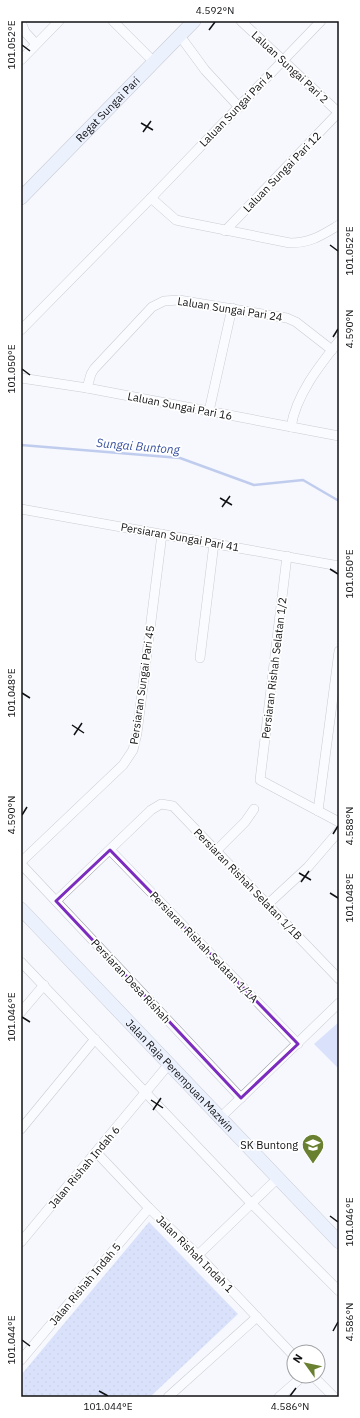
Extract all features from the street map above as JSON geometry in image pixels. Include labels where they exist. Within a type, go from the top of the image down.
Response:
[{"type":"main road","name":"Regat Sungai Pari","points":[[21,198],[194,21]]},
{"type":"main road","name":"Jalan Raja Perempuan Mazwin","points":[[21,909],[339,1242]]},
{"type":"street","points":[[21,60],[59,21]]},
{"type":"street","points":[[113,21],[154,62]]},
{"type":"street","name":"Laluan Sungai Pari 2","points":[[241,21],[339,113]]},
{"type":"street","name":"Laluan Sungai Pari 4","points":[[21,330],[151,198],[321,21]]},
{"type":"street","points":[[21,22],[25,32],[36,44]]},
{"type":"street","points":[[180,36],[205,70],[239,107]]},
{"type":"street","name":"Laluan Sungai Pari 12","points":[[225,231],[339,113]]},
{"type":"street","points":[[151,198],[176,220],[290,243],[301,243],[312,240],[339,225]]},
{"type":"street","name":"Laluan Sungai Pari 24","points":[[87,388],[94,369],[152,307],[164,301],[179,300],[287,318],[296,322],[332,350]]},
{"type":"street","points":[[209,411],[232,308]]},
{"type":"street","points":[[290,427],[300,399],[314,374],[339,341]]},
{"type":"street","name":"Laluan Sungai Pari 16","points":[[21,378],[87,388],[339,436]]},
{"type":"street","name":"Persiaran Sungai Pari 41","points":[[21,509],[339,566]]},
{"type":"street","name":"Persiaran Sungai Pari 45","points":[[21,863],[122,765],[133,750],[137,733],[162,534]]},
{"type":"street","points":[[200,658],[214,543]]},
{"type":"street","name":"Persiaran Rishah Selatan 1/2","points":[[287,556],[260,780],[318,811]]},
{"type":"street","points":[[339,651],[318,811],[339,822]]},
{"type":"street","name":"Persiaran Rishah Selatan 1/1B","points":[[110,850],[151,810],[161,804],[172,806],[339,979]]},
{"type":"street","points":[[216,851],[245,822],[254,809]]},
{"type":"street","points":[[268,904],[308,867],[339,831]]},
{"type":"street","points":[[56,901],[110,850]]},
{"type":"street","name":"Persiaran Rishah Selatan 1/1A","points":[[110,850],[298,1044]]},
{"type":"street","name":"Persiaran Desa Rishah","points":[[21,863],[241,1098]]},
{"type":"street","points":[[21,962],[251,1203],[339,1291]]},
{"type":"street","points":[[21,1012],[44,985]]},
{"type":"street","points":[[220,1118],[339,1003]]},
{"type":"street","points":[[21,1129],[95,1039]]},
{"type":"street","name":"Jalan Rishah Indah 6","points":[[21,1242],[169,1064]]},
{"type":"street","name":"Jalan Rishah Indah 1","points":[[96,1152],[149,1208],[198,1255],[286,1348]]},
{"type":"street","points":[[198,1255],[278,1178]]},
{"type":"street","name":"Jalan Rishah Indah 5","points":[[21,1360],[149,1208]]},
{"type":"street","points":[[174,1395],[257,1317]]},
{"type":"street","points":[[279,1397],[293,1384]]},
{"type":"street","points":[[321,1384],[334,1397]]},
{"type":"highlighted area","points":[[110,850],[298,1044],[241,1098],[56,901]]},
{"type":"shaded area","points":[[339,1022],[339,1069],[314,1044]]},
{"type":"shaded area","points":[[149,1222],[238,1314],[150,1397],[21,1397],[21,1375]]},
{"type":"waterway","name":"Sungai Buntong","points":[[21,445],[180,458],[254,485],[303,480],[339,501]]},
{"type":"place","name":"SK Buntong","points":[[313,1164]]}]
